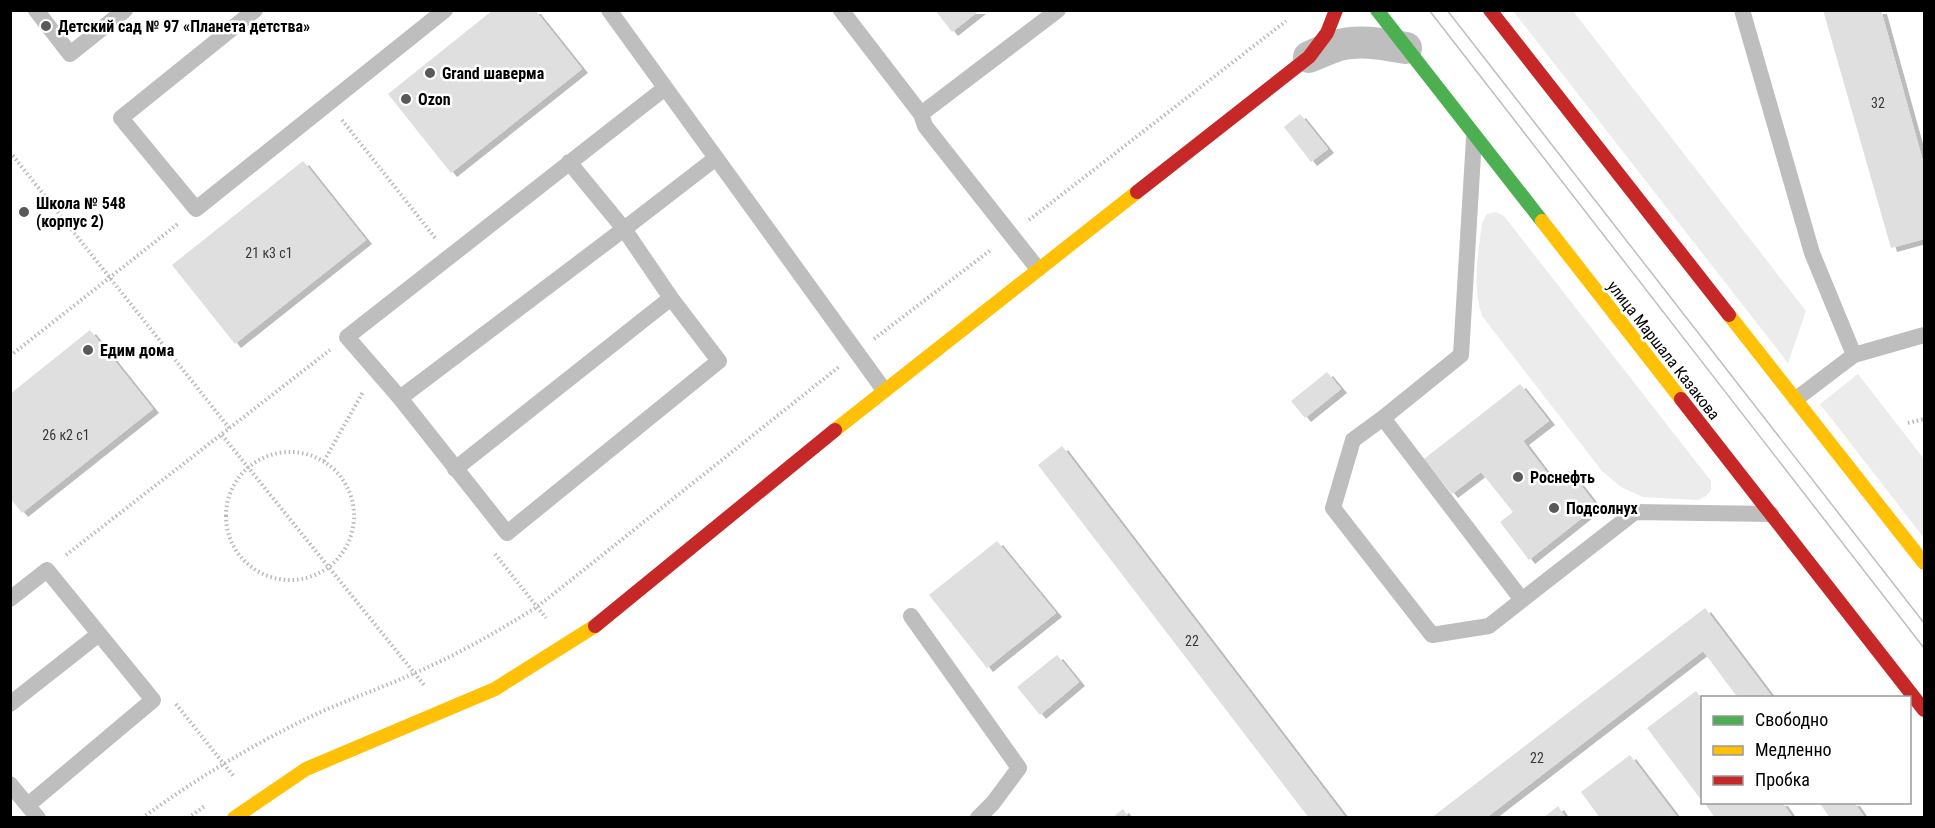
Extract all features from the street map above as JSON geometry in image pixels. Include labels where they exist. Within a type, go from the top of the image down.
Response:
[{"type":"main road","points":[[234,818],[306,769],[495,689],[599,623],[884,390],[1310,57],[1327,33],[1336,10]]},
{"type":"main road","name":"улица Маршала Казакова","points":[[1377,10],[1924,710]]},
{"type":"main road","points":[[1490,10],[1924,563]]},
{"type":"street","points":[[1310,57],[1337,45],[1356,42],[1406,48]]},
{"type":"lane","points":[[43,13],[70,54],[125,10]]},
{"type":"lane","points":[[255,10],[121,118],[196,209],[445,10]]},
{"type":"lane","points":[[609,10],[884,390]]},
{"type":"lane","points":[[841,10],[921,114],[925,126],[1038,269]]},
{"type":"lane","points":[[921,114],[1058,10]]},
{"type":"lane","points":[[1742,10],[1812,253],[1854,355]]},
{"type":"lane","points":[[569,162],[624,229],[671,298],[719,361],[507,533],[400,398],[347,337],[569,162],[665,88]]},
{"type":"lane","points":[[1474,134],[1461,355],[1353,440],[1333,508],[1432,635],[1488,626],[1635,512],[1772,514]]},
{"type":"lane","points":[[400,398],[716,158]]},
{"type":"lane","points":[[455,469],[671,298]]},
{"type":"lane","points":[[1796,399],[1854,355],[1924,335]]},
{"type":"lane","points":[[1383,418],[1522,600]]},
{"type":"lane","points":[[10,599],[47,570],[153,700],[33,811],[10,784]]},
{"type":"lane","points":[[911,616],[1019,768],[993,803],[978,818]]},
{"type":"lane","points":[[10,704],[99,634]]},
{"type":"path","points":[[142,818],[224,764],[291,726],[346,700],[415,673],[491,635],[537,607],[858,352],[1286,21]]},
{"type":"path","points":[[329,104],[450,256]]},
{"type":"path","points":[[10,152],[230,429]]},
{"type":"path","points":[[10,356],[196,209]]},
{"type":"path","points":[[47,570],[347,337]]},
{"type":"path","points":[[324,461],[364,391]]},
{"type":"path","points":[[1908,423],[1924,419]]},
{"type":"path","points":[[222,435],[426,688]]},
{"type":"path","points":[[285,452],[305,454],[324,461],[339,475],[350,492],[355,513],[352,534],[344,552],[329,568],[310,578],[288,581],[266,576],[248,564],[234,547],[227,526],[227,505],[235,484],[249,467],[266,456],[285,452]]},
{"type":"shaded area","points":[[1513,11],[1573,11],[1806,311],[1788,363]]},
{"type":"shaded area","points":[[1496,212],[1504,216],[1711,481],[1711,490],[1706,496],[1698,500],[1643,497],[1621,487],[1602,471],[1482,316],[1477,281],[1482,223],[1487,214]]},
{"type":"shaded area","points":[[1858,374],[1924,459],[1924,538],[1820,404]]},
{"type":"building","points":[[493,10],[535,10],[582,69],[451,173],[388,94]]},
{"type":"building","points":[[935,10],[980,10],[952,32]]},
{"type":"building","points":[[1823,10],[1881,10],[1924,165],[1924,239],[1891,248]]},
{"type":"building","points":[[1300,114],[1328,149],[1311,162],[1284,127]]},
{"type":"building","points":[[303,161],[366,240],[235,344],[172,265]]},
{"type":"building","points":[[90,330],[153,409],[22,513],[10,498],[10,394]]},
{"type":"building","points":[[1327,372],[1341,389],[1305,418],[1291,401]]},
{"type":"building","name":"Роснефть","points":[[1520,384],[1549,421],[1523,441],[1554,482],[1569,470],[1597,506],[1529,560],[1500,522],[1513,512],[1481,472],[1452,494],[1424,459]]},
{"type":"building","points":[[1062,446],[1346,818],[1309,818],[1038,465]]},
{"type":"building","points":[[997,541],[1056,613],[987,668],[929,595]]},
{"type":"building","points":[[1705,608],[1771,696],[1737,696],[1703,651],[1486,818],[1431,818]]},
{"type":"building","points":[[1057,655],[1079,682],[1040,715],[1017,687]]},
{"type":"building","points":[[1696,691],[1701,698],[1701,800],[1647,728]]},
{"type":"building","points":[[1630,755],[1678,818],[1600,818],[1581,792]]},
{"type":"building","points":[[1705,804],[1783,804],[1793,818],[1715,818]]},
{"type":"building","points":[[1820,804],[1855,804],[1865,818],[1830,818]]},
{"type":"building","points":[[1558,806],[1566,818],[1543,818]]},
{"type":"building","points":[[1123,809],[1129,818],[1112,818]]},
{"type":"tram line","points":[[1429,10],[1924,648]]},
{"type":"tram line","points":[[1447,10],[1924,623]]},
{"type":"traffic: fast","points":[[1377,10],[1542,221]]},
{"type":"traffic: slow","points":[[835,430],[1137,192]]},
{"type":"traffic: slow","points":[[1542,221],[1681,399]]},
{"type":"traffic: slow","points":[[1729,315],[1924,563]]},
{"type":"traffic: slow","points":[[234,818],[306,769],[495,689],[595,626]]},
{"type":"traffic: jam","points":[[1137,192],[1309,57],[1327,33],[1336,10]]},
{"type":"traffic: jam","points":[[1490,10],[1729,315]]},
{"type":"traffic: jam","points":[[1681,399],[1924,710]]},
{"type":"traffic: jam","points":[[595,626],[835,430]]},
{"type":"place","name":"Детский сад № 97 «Планета детства»","points":[[46,26]]},
{"type":"place","name":"Grand шаверма","points":[[430,73]]},
{"type":"place","name":"Ozon","points":[[406,99]]},
{"type":"place","name":"Школа № 548 (корпус 2)","points":[[24,212]]},
{"type":"place","name":"Едим дома","points":[[88,350]]},
{"type":"place","name":"Роснефть","points":[[1518,477]]},
{"type":"place","name":"Подсолнух","points":[[1554,508]]}]
